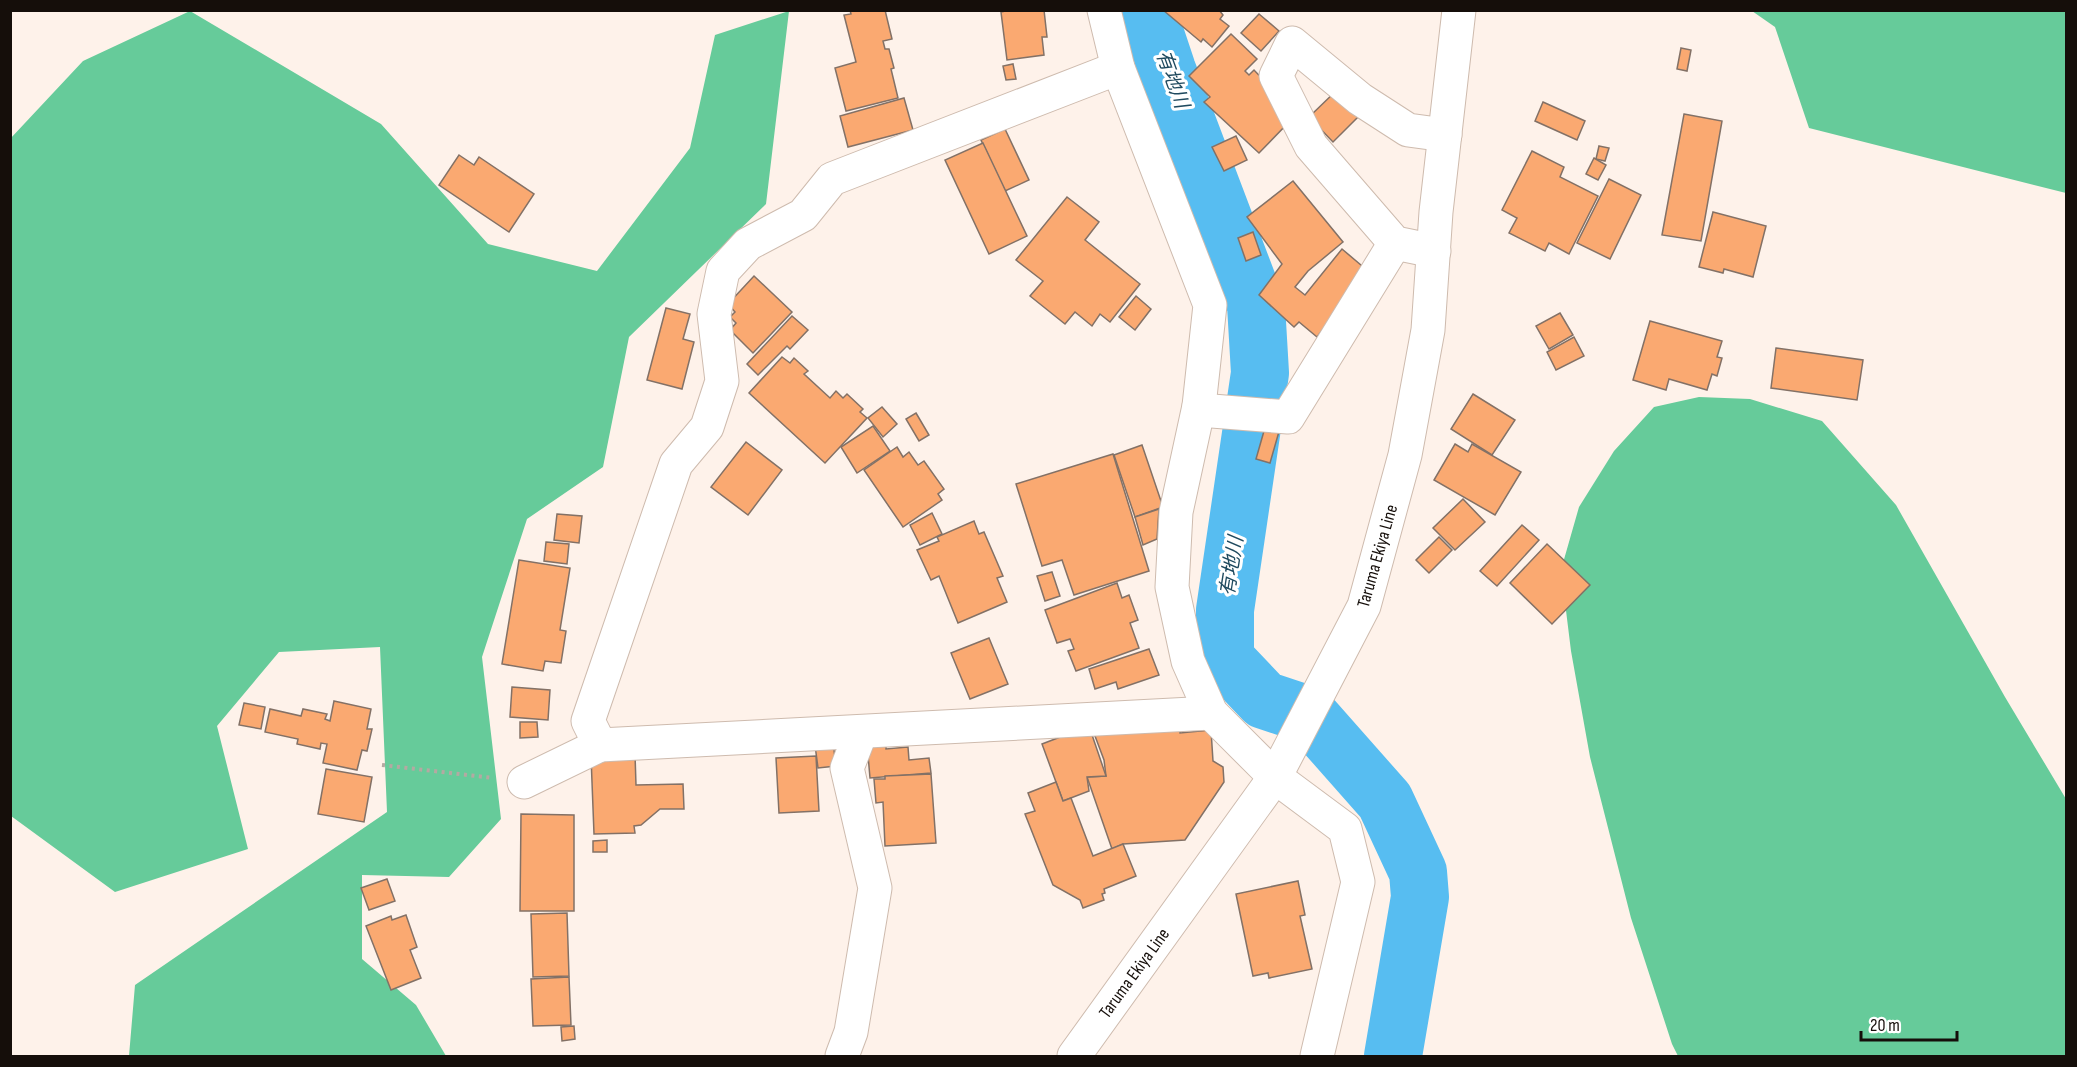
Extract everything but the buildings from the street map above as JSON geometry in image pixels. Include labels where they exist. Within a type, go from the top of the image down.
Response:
[{"type":"street","points":[[1104,10],[1118,68],[1210,305],[1205,409],[1176,512],[1172,587],[1188,660],[1210,713],[1280,767],[1345,829],[1358,882],[1317,1056]]},
{"type":"street","name":"Taruma Ekiya Line","points":[[1074,1056],[1280,767],[1364,606],[1402,465],[1428,330],[1445,135],[1459,10]]},
{"type":"street","points":[[1434,251],[1395,243],[1311,146],[1276,76],[1292,43],[1360,99],[1408,130],[1445,135]]},
{"type":"street","points":[[600,746],[588,721],[676,464],[707,427],[722,381],[714,314],[723,271],[748,244],[803,214],[832,179],[1118,68]]},
{"type":"street","points":[[1205,409],[1288,417],[1395,243]]},
{"type":"street","points":[[524,782],[600,746],[1210,713]]},
{"type":"street","points":[[842,1056],[851,1032],[874,888],[847,768],[861,732]]},
{"type":"path","points":[[382,765],[524,782]]},
{"type":"green space","points":[[190,11],[381,124],[488,244],[597,271],[690,148],[715,35],[789,11],[766,204],[629,337],[603,467],[527,519],[482,657],[501,819],[449,877],[362,875],[362,959],[416,1005],[446,1056],[129,1056],[135,985],[387,812],[380,647],[279,652],[217,726],[248,849],[115,892],[11,816],[10,139],[83,61]]},
{"type":"green space","points":[[1752,11],[2066,11],[2066,193],[1809,128],[1775,27]]},
{"type":"green space","points":[[1699,397],[1750,399],[1822,421],[1896,505],[2066,799],[2066,1056],[1678,1056],[1672,1044],[1631,918],[1590,757],[1571,651],[1561,570],[1579,507],[1614,451],[1654,407]]},
{"type":"waterway","name":"有地川","points":[[1147,10],[1167,70],[1256,305],[1260,373],[1225,610],[1225,659],[1264,700],[1309,715],[1385,801],[1418,872],[1420,897],[1393,1056]]}]
